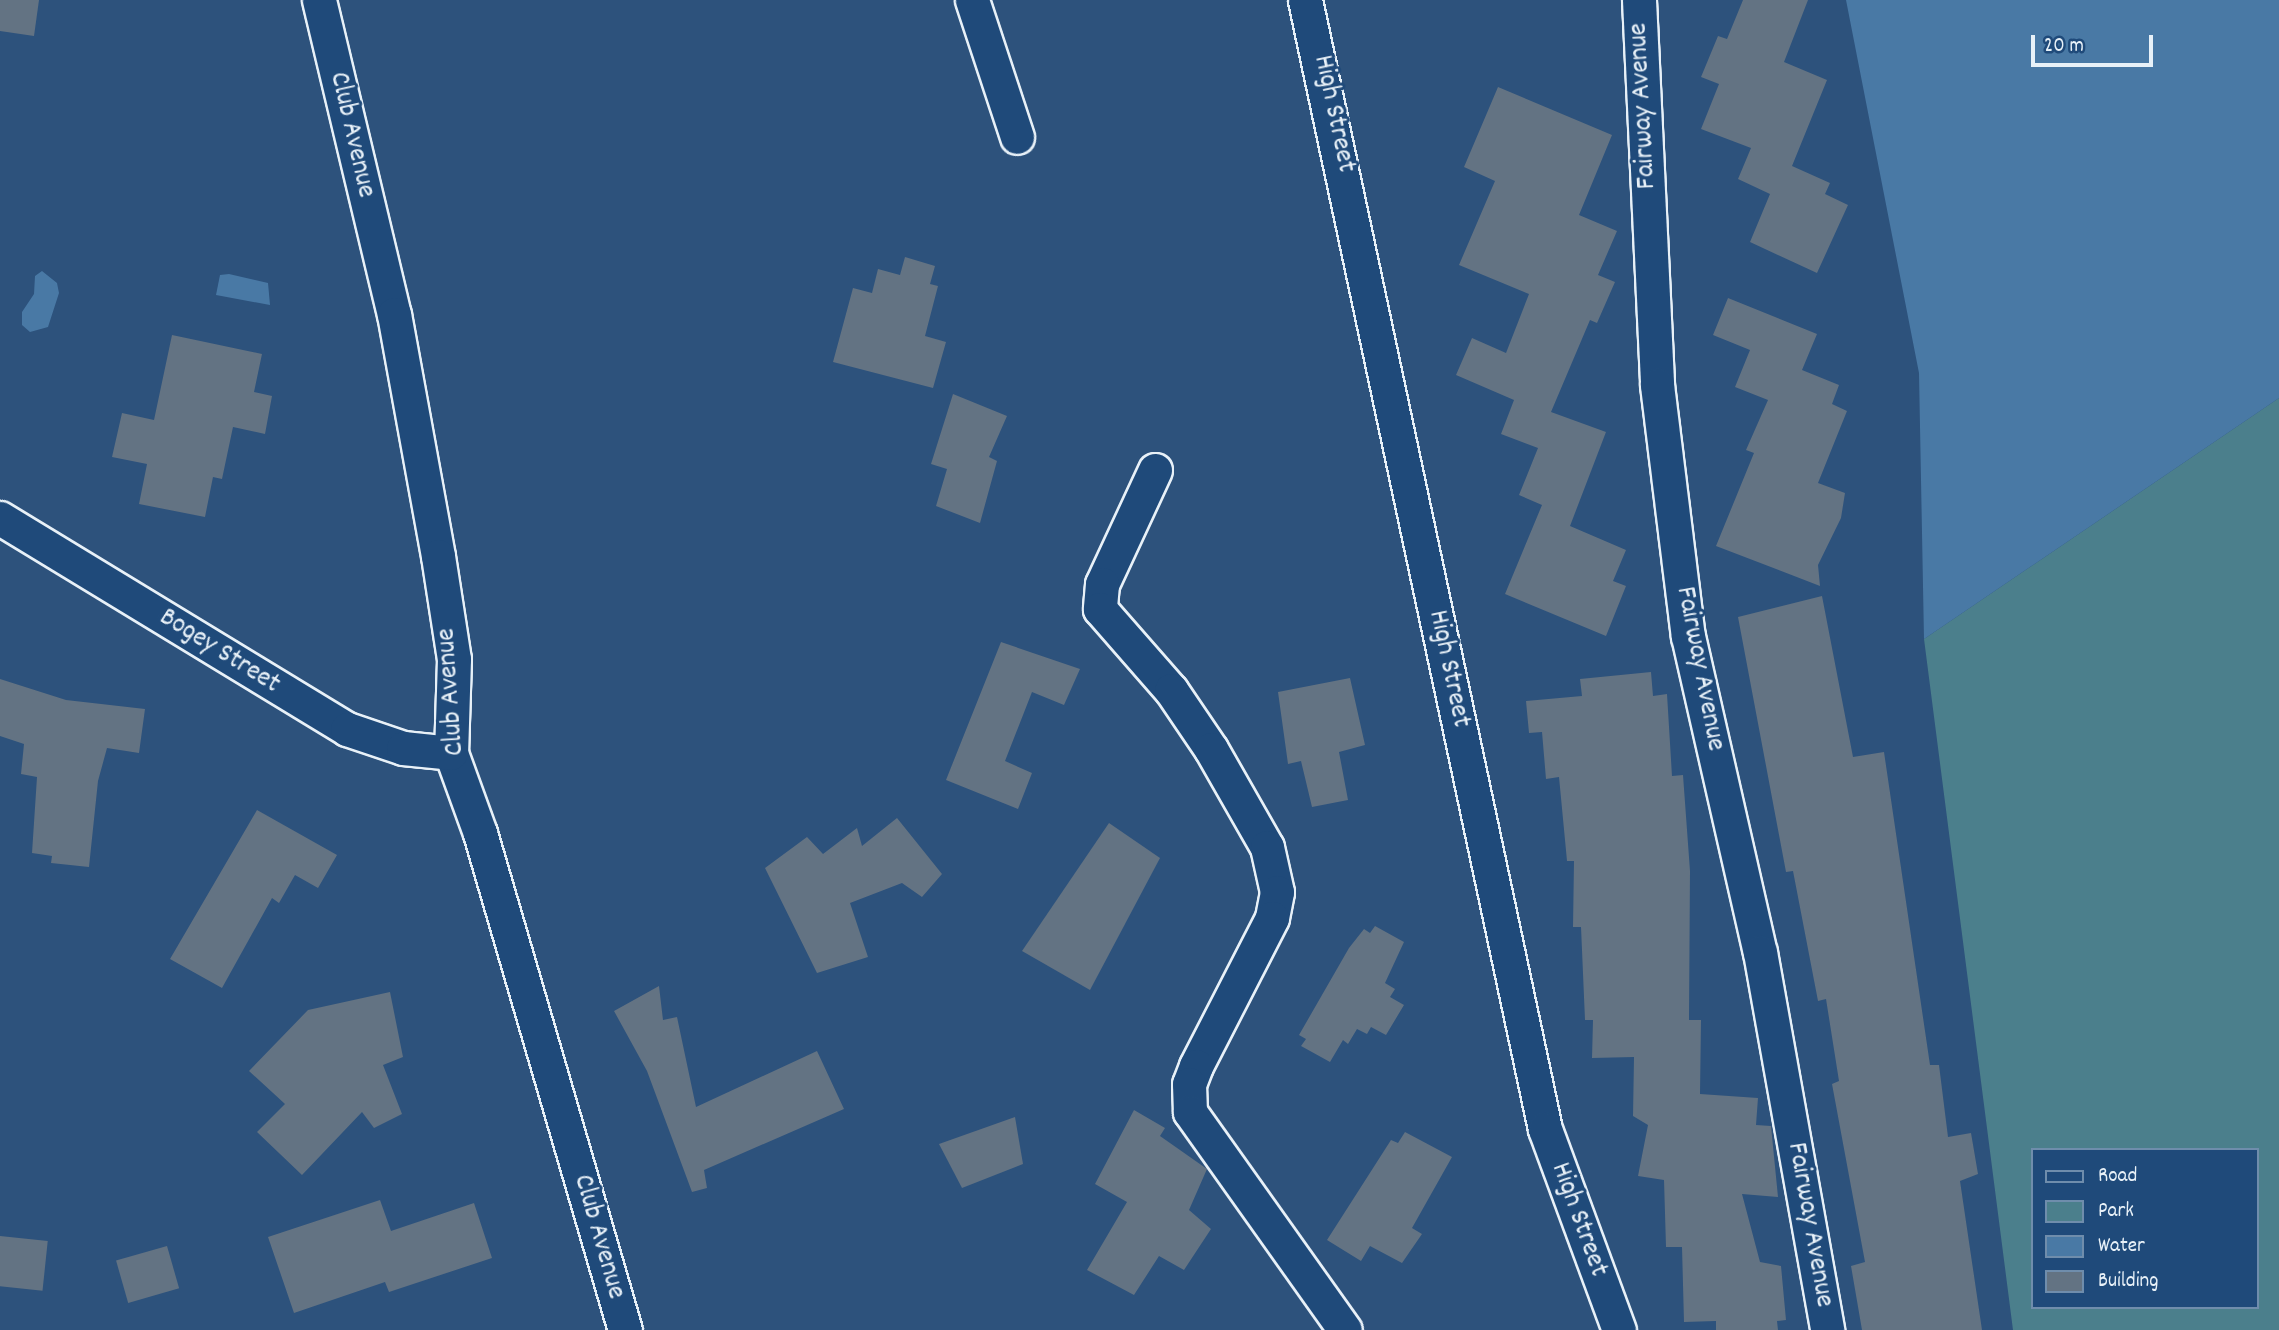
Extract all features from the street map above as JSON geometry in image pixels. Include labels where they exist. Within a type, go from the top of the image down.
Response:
[{"type":"street","name":"Club Avenue","points":[[318,0],[394,314],[438,556],[454,659],[451,753],[480,833],[625,1330]]},
{"type":"street","points":[[972,0],[1017,137]]},
{"type":"street","name":"High Street","points":[[1306,0],[1545,1129],[1619,1330]]},
{"type":"street","name":"Fairway Avenue","points":[[1639,0],[1657,385],[1688,636],[1760,952],[1827,1330]]},
{"type":"street","points":[[1155,470],[1102,584],[1100,609],[1171,690],[1211,749],[1267,848],[1277,892],[1272,918],[1196,1066],[1189,1084],[1191,1112],[1345,1330]]},
{"type":"street","name":"Bogey Street","points":[[0,517],[347,729],[403,748],[451,753]]},
{"type":"green space","points":[[2279,398],[2279,1330],[2013,1330],[1924,639]]},
{"type":"water","points":[[1846,0],[2279,0],[2279,398],[1924,639],[1919,373]]},
{"type":"water","points":[[42,271],[57,283],[59,293],[48,327],[30,332],[22,325],[22,312],[34,294],[35,276]]},
{"type":"water","points":[[229,274],[268,283],[270,305],[216,295],[220,275]]},
{"type":"building","points":[[0,0],[39,0],[34,36],[0,31]]},
{"type":"building","points":[[1743,0],[1808,0],[1784,62],[1827,80],[1792,166],[1830,183],[1825,194],[1848,205],[1817,273],[1750,242],[1770,194],[1738,179],[1751,148],[1701,129],[1719,84],[1701,77],[1718,36],[1727,39]]},
{"type":"building","points":[[1498,87],[1612,135],[1579,215],[1617,231],[1598,275],[1615,282],[1597,323],[1590,320],[1551,412],[1606,432],[1570,526],[1626,550],[1613,581],[1626,586],[1606,636],[1505,594],[1542,505],[1519,495],[1538,448],[1501,434],[1514,400],[1456,375],[1472,338],[1506,353],[1529,294],[1459,265],[1495,181],[1464,167]]},
{"type":"building","points":[[905,257],[935,266],[930,284],[938,286],[925,336],[946,342],[933,388],[833,362],[853,288],[872,293],[878,269],[900,275]]},
{"type":"building","points":[[1728,298],[1817,334],[1802,370],[1839,385],[1832,404],[1847,411],[1818,483],[1845,493],[1841,518],[1818,565],[1820,586],[1716,546],[1754,453],[1746,450],[1768,400],[1735,387],[1750,350],[1713,335]]},
{"type":"building","points":[[172,335],[262,354],[254,392],[272,396],[265,434],[233,427],[222,479],[213,477],[205,517],[139,504],[147,464],[112,457],[122,413],[154,420]]},
{"type":"building","points":[[953,394],[1007,416],[989,457],[997,461],[980,523],[936,506],[947,469],[931,464]]},
{"type":"building","points":[[1822,596],[1853,757],[1884,752],[1930,1065],[1939,1065],[1948,1137],[1971,1133],[1978,1174],[1960,1181],[1982,1330],[1862,1330],[1851,1266],[1865,1262],[1832,1084],[1839,1081],[1826,999],[1818,1001],[1793,871],[1786,872],[1738,617]]},
{"type":"building","points":[[1001,642],[1080,669],[1064,705],[1032,692],[1005,761],[1032,773],[1018,809],[946,780]]},
{"type":"building","points":[[1651,672],[1653,696],[1667,694],[1672,776],[1683,775],[1690,871],[1689,1020],[1701,1020],[1700,1094],[1758,1098],[1756,1125],[1771,1126],[1778,1197],[1742,1194],[1760,1262],[1781,1266],[1786,1320],[1777,1321],[1778,1330],[1716,1330],[1716,1321],[1684,1322],[1682,1247],[1666,1247],[1664,1180],[1638,1176],[1648,1125],[1633,1116],[1634,1057],[1592,1058],[1593,1020],[1585,1020],[1581,927],[1573,927],[1574,861],[1567,861],[1559,777],[1546,779],[1542,732],[1529,733],[1526,701],[1582,696],[1580,679]]},
{"type":"building","points":[[1350,678],[1365,745],[1339,752],[1348,800],[1312,807],[1301,761],[1288,764],[1278,692]]},
{"type":"building","points":[[0,679],[66,700],[145,709],[139,753],[107,748],[98,781],[89,867],[51,863],[52,856],[32,853],[37,777],[21,774],[24,744],[0,736]]},
{"type":"building","points":[[257,810],[337,855],[318,888],[295,875],[279,903],[272,898],[222,988],[170,959]]},
{"type":"building","points":[[897,818],[942,874],[922,897],[902,883],[850,903],[868,957],[817,973],[765,868],[807,837],[823,854],[857,828],[862,846]]},
{"type":"building","points":[[1109,823],[1160,858],[1090,990],[1022,951]]},
{"type":"building","points":[[1375,926],[1404,942],[1385,983],[1395,989],[1390,997],[1404,1005],[1386,1035],[1371,1027],[1367,1034],[1357,1029],[1348,1044],[1343,1040],[1330,1062],[1301,1046],[1306,1039],[1299,1035],[1349,948],[1364,929],[1370,933]]},
{"type":"building","points":[[659,986],[663,1020],[677,1017],[696,1107],[817,1051],[844,1109],[704,1170],[707,1188],[692,1192],[647,1071],[614,1011]]},
{"type":"building","points":[[390,992],[403,1057],[383,1065],[402,1114],[374,1128],[362,1112],[302,1175],[257,1132],[285,1104],[249,1071],[308,1010]]},
{"type":"building","points":[[1134,1110],[1165,1128],[1160,1136],[1207,1169],[1189,1210],[1211,1229],[1184,1270],[1159,1256],[1134,1295],[1087,1270],[1127,1202],[1095,1184]]},
{"type":"building","points":[[1015,1117],[1023,1164],[962,1188],[939,1144]]},
{"type":"building","points":[[1405,1132],[1452,1157],[1412,1228],[1422,1234],[1402,1263],[1370,1246],[1361,1261],[1327,1240],[1391,1140],[1398,1143]]},
{"type":"building","points":[[380,1200],[391,1231],[474,1203],[492,1258],[389,1292],[385,1282],[294,1313],[268,1237]]},
{"type":"building","points":[[0,1236],[48,1241],[43,1291],[0,1286]]},
{"type":"building","points":[[167,1246],[179,1288],[128,1303],[116,1261]]}]
